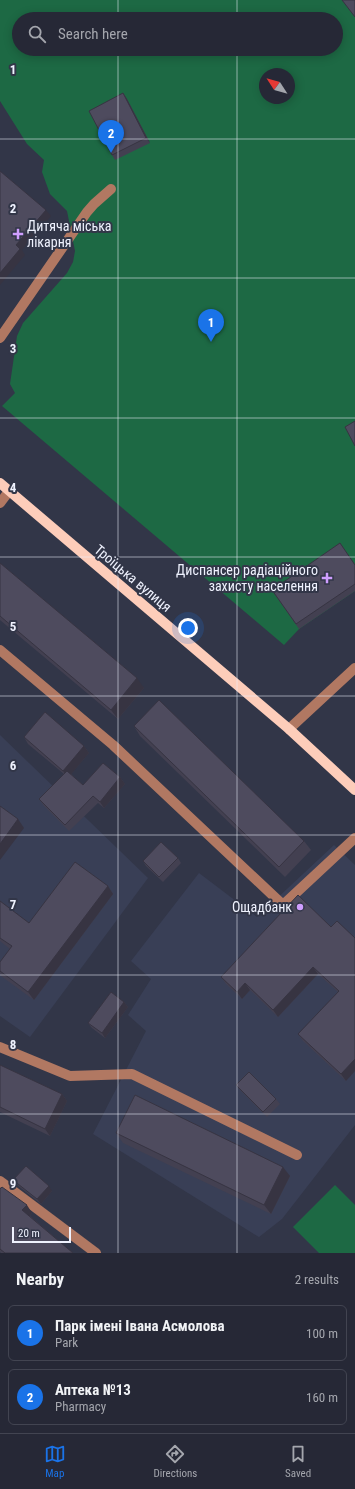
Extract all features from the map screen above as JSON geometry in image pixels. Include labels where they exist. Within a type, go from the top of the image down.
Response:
[{"type":"main road","name":"Троїцька вулиця","points":[[0,483],[289,729],[355,790]]},
{"type":"street","points":[[0,338],[87,212],[111,189]]},
{"type":"street","points":[[0,503],[9,491]]},
{"type":"street","points":[[0,650],[113,745],[283,904],[355,838]]},
{"type":"street","points":[[289,729],[355,668]]},
{"type":"street","points":[[0,1047],[70,1076],[132,1074],[297,1155]]},
{"type":"street","points":[[0,1181],[96,1253]]},
{"type":"shaded area","points":[[0,735],[148,878],[30,1037],[0,1016]]},
{"type":"shaded area","points":[[334,845],[355,865],[355,1125],[282,1219],[259,1237],[93,1134],[146,1031],[128,1015],[151,979],[131,961],[199,873],[257,917]]},
{"type":"green space","points":[[0,0],[355,0],[355,591],[299,629],[284,645],[2,406],[15,393],[10,384],[17,336],[23,323],[67,273],[73,262],[75,251],[67,211],[50,194],[42,172],[44,160],[27,144],[0,101]]},
{"type":"green space","points":[[335,1185],[355,1205],[355,1253],[319,1253],[293,1227]]},
{"type":"building","points":[[342,0],[355,0],[355,17]]},
{"type":"building","points":[[123,93],[146,138],[112,155],[89,111]]},
{"type":"building","name":"Дитяча міська лікарня","points":[[0,171],[46,210],[16,245],[20,249],[0,273]]},
{"type":"building","points":[[355,421],[355,446],[345,427]]},
{"type":"building","name":"Диспансер радіаційного захисту населення","points":[[340,543],[355,565],[355,584],[296,624],[272,590]]},
{"type":"building","points":[[0,563],[137,678],[111,710],[0,616]]},
{"type":"building","points":[[159,700],[304,841],[279,867],[134,726]]},
{"type":"building","points":[[45,712],[84,746],[63,771],[24,737]]},
{"type":"building","points":[[103,763],[120,777],[100,802],[93,796],[65,825],[39,799],[67,771],[83,785]]},
{"type":"building","points":[[0,806],[18,819],[0,844]]},
{"type":"building","points":[[161,842],[178,858],[159,877],[143,861]]},
{"type":"building","points":[[75,862],[108,886],[28,992],[0,971],[0,962],[12,946],[0,938],[0,901],[29,923]]},
{"type":"building","points":[[298,895],[331,927],[337,921],[355,938],[355,1059],[341,1074],[298,1034],[339,991],[313,967],[273,1010],[245,983],[237,992],[221,977]]},
{"type":"building","points":[[111,992],[124,1002],[102,1033],[88,1023]]},
{"type":"building","points":[[0,1065],[62,1094],[45,1129],[0,1107]]},
{"type":"building","points":[[249,1072],[276,1099],[263,1112],[236,1085]]},
{"type":"building","points":[[135,1095],[283,1167],[264,1205],[116,1133]]},
{"type":"building","points":[[26,1166],[49,1186],[37,1199],[13,1180]]},
{"type":"building","points":[[2,1187],[27,1205],[22,1210],[73,1253],[5,1253],[0,1249],[0,1189]]},
{"type":"place","name":"Аптека №13","points":[[111,153]]},
{"type":"place","name":"Дитяча міська лікарня","points":[[18,234]]},
{"type":"place","name":"Парк імені Івана Асмолова","points":[[211,342]]},
{"type":"place","name":"Диспансер радіаційного захисту населення","points":[[327,578]]},
{"type":"place","name":"Ощадбанк","points":[[300,907]]}]
